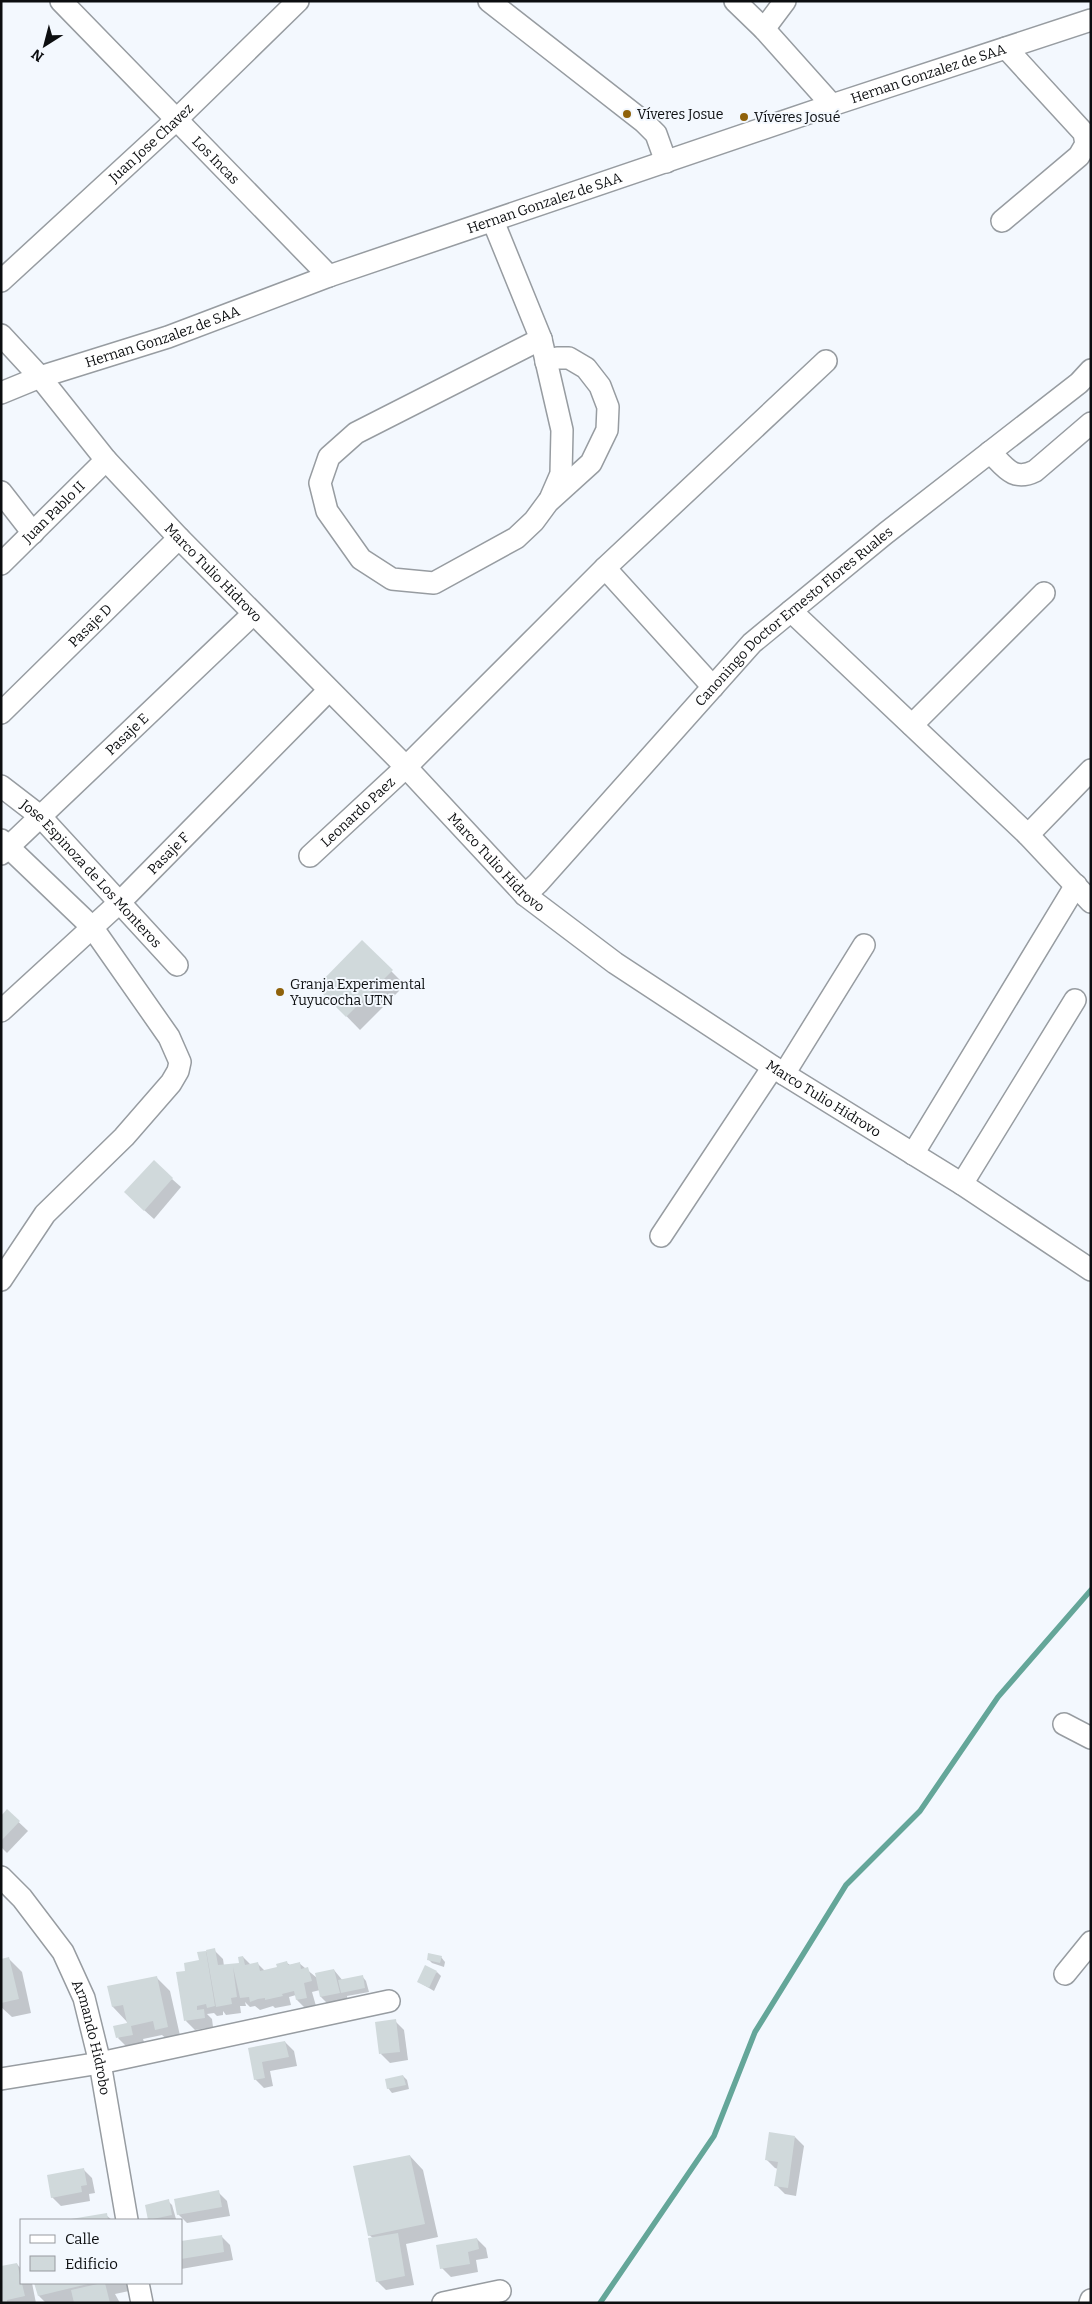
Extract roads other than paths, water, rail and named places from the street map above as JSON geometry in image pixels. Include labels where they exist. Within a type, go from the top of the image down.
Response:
[{"type":"street","name":"Los Incas","points":[[61,1],[329,276]]},
{"type":"street","name":"Juan Jose Chavez","points":[[1,281],[176,120],[298,1]]},
{"type":"street","points":[[489,1],[644,122],[658,138],[666,162]]},
{"type":"street","points":[[735,1],[764,29],[832,105]]},
{"type":"street","points":[[764,29],[785,1]]},
{"type":"street","name":"Hernan Gonzalez de SAA","points":[[1,393],[40,377],[168,336],[329,276],[832,105],[1091,20]]},
{"type":"street","points":[[1002,221],[1080,156],[1086,144],[1084,133],[1006,48]]},
{"type":"street","points":[[493,221],[541,339],[562,430],[561,474],[548,502]]},
{"type":"street","name":"Marco Tulio Hidrovo","points":[[1,335],[40,377],[106,460],[179,538],[406,767],[525,894],[615,963],[778,1071],[962,1184],[1091,1270]]},
{"type":"street","points":[[541,339],[356,433],[329,457],[320,483],[327,511],[362,559],[392,579],[434,583],[516,538],[534,521],[548,502],[591,463],[607,430],[608,407],[600,386],[586,368],[569,358],[557,358],[546,362]]},
{"type":"street","name":"Leonardo Paez","points":[[310,856],[406,767],[605,568],[826,361]]},
{"type":"street","name":"Canoningo Doctor Ernesto Flores Ruales","points":[[525,894],[538,883],[752,643],[886,533],[1079,382],[1091,370]]},
{"type":"street","points":[[990,452],[1012,474],[1025,476],[1035,471],[1091,424]]},
{"type":"street","name":"Juan Pablo II","points":[[1,564],[106,460]]},
{"type":"street","points":[[1,492],[33,533]]},
{"type":"street","name":"Pasaje D","points":[[1,714],[179,538]]},
{"type":"street","points":[[605,568],[713,687]]},
{"type":"street","points":[[912,725],[1044,593]]},
{"type":"street","points":[[791,611],[1028,835],[1091,902]]},
{"type":"street","name":"Pasaje E","points":[[4,847],[40,816],[254,614]]},
{"type":"street","name":"Pasaje F","points":[[1,1011],[120,902],[329,690]]},
{"type":"street","points":[[1028,835],[1091,770]]},
{"type":"street","name":"Jose Espinoza de Los Monteros","points":[[1,786],[40,816],[177,965]]},
{"type":"street","points":[[1,1280],[45,1214],[124,1137],[178,1071],[180,1062],[175,1048],[92,927],[4,847]]},
{"type":"street","points":[[913,1154],[1076,886]]},
{"type":"street","points":[[661,1236],[778,1071],[864,945]]},
{"type":"street","points":[[962,1184],[1075,1000]]},
{"type":"street","points":[[1064,1724],[1091,1738]]},
{"type":"street","name":"Armando Hidrobo","points":[[1,1877],[22,1898],[63,1952],[84,1998],[100,2063],[127,2219]]},
{"type":"street","points":[[1065,1974],[1091,1942]]},
{"type":"street","points":[[1,2079],[100,2063],[389,2001]]},
{"type":"street","points":[[138,2284],[142,2303]]},
{"type":"street","points":[[443,2303],[500,2292]]},
{"type":"waterway","points":[[600,2303],[714,2136],[755,2032],[846,1885],[920,1811],[998,1697],[1091,1590]]},
{"type":"place","name":"Víveres Josue","points":[[627,114]]},
{"type":"place","name":"Víveres Josué","points":[[744,117]]},
{"type":"place","name":"Granja Experimental Yuyucocha UTN","points":[[280,992]]}]
